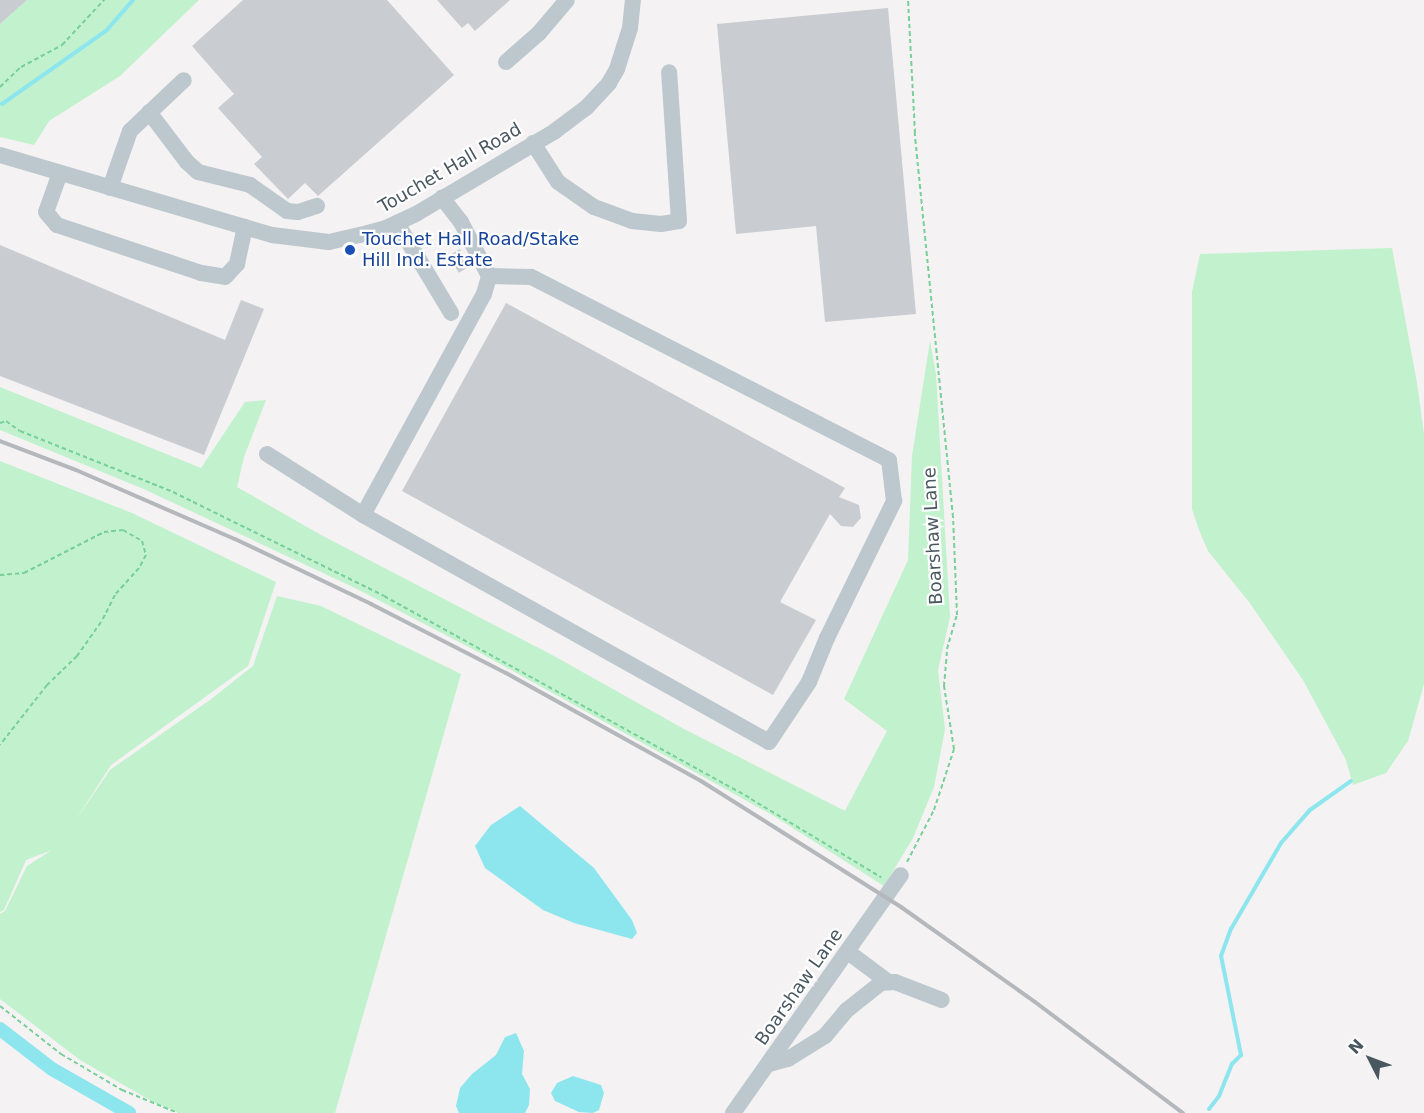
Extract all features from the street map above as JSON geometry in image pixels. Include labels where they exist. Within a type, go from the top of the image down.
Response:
[{"type":"street","points":[[506,62],[539,33],[567,0]]},
{"type":"street","name":"Touchet Hall Road","points":[[0,155],[245,227],[297,240],[329,242],[397,223],[571,120],[609,83],[626,42],[633,0]]},
{"type":"street","points":[[533,143],[558,182],[594,207],[614,216],[639,222],[661,224],[679,221],[669,72]]},
{"type":"street","points":[[110,188],[128,136],[149,112],[184,80]]},
{"type":"street","points":[[149,112],[187,162],[198,172],[250,185],[287,212],[298,212],[317,206]]},
{"type":"street","points":[[60,173],[46,212],[57,225],[201,273],[225,277],[237,264],[245,227]]},
{"type":"street","points":[[363,515],[484,294],[489,276],[461,222],[442,198]]},
{"type":"street","points":[[397,223],[451,312]]},
{"type":"street","points":[[267,454],[363,515],[769,742],[809,682],[827,638],[894,501],[889,460],[531,277],[489,276]]},
{"type":"street","name":"Boarshaw Lane","points":[[733,1113],[897,880]]},
{"type":"street","points":[[848,952],[887,981],[942,1000]]},
{"type":"street","points":[[769,1064],[788,1059],[810,1047],[825,1036],[847,1010],[887,981]]},
{"type":"path","points":[[0,87],[21,67],[62,45],[104,0]]},
{"type":"path","name":"Boarshaw Lane","points":[[897,880],[934,810],[954,749],[944,686],[947,649],[957,615],[953,517],[915,133],[908,0]]},
{"type":"path","points":[[0,423],[6,421],[20,431],[173,492],[384,596],[897,880]]},
{"type":"path","points":[[0,575],[24,573],[104,532],[123,530],[142,541],[146,555],[139,568],[115,595],[101,622],[77,656],[47,685],[0,745]]},
{"type":"path","points":[[0,1006],[61,1054],[122,1090],[178,1113]]},
{"type":"green space","points":[[27,0],[199,0],[120,76],[49,121],[34,145],[0,137],[0,24]]},
{"type":"green space","points":[[1392,248],[1424,434],[1424,684],[1408,741],[1386,773],[1353,785],[1346,760],[1303,680],[1249,602],[1208,551],[1192,509],[1192,292],[1200,254]]},
{"type":"green space","points":[[930,341],[936,374],[950,617],[938,670],[945,729],[934,787],[913,838],[884,886],[774,816],[484,655],[355,588],[146,490],[0,430],[0,387],[201,468],[245,402],[266,400],[244,457],[237,487],[321,535],[554,656],[684,729],[845,811],[887,731],[844,699],[908,560],[912,456]]},
{"type":"green space","points":[[0,461],[132,513],[276,582],[248,666],[111,765],[75,821],[110,770],[210,700],[253,666],[277,596],[321,606],[461,674],[335,1113],[180,1113],[155,1103],[80,1060],[0,999],[0,914],[5,911],[27,866],[52,850],[26,860],[4,910],[0,912]]},
{"type":"water","points":[[520,806],[594,868],[632,920],[637,933],[632,939],[574,923],[543,910],[485,868],[475,846],[491,825]]},
{"type":"water","points":[[516,1033],[524,1051],[522,1074],[530,1089],[529,1105],[525,1113],[459,1113],[456,1106],[460,1088],[472,1074],[496,1055],[505,1037]]},
{"type":"water","points":[[573,1076],[601,1085],[604,1093],[599,1110],[593,1113],[579,1112],[555,1101],[551,1093],[557,1083]]},
{"type":"building","points":[[0,0],[27,0],[0,24]]},
{"type":"building","points":[[243,0],[387,0],[454,75],[318,196],[305,183],[288,199],[254,164],[262,157],[218,108],[234,94],[192,46]]},
{"type":"building","points":[[437,0],[510,0],[475,31],[468,23],[462,28]]},
{"type":"building","points":[[888,8],[916,314],[825,322],[816,226],[736,234],[717,24]]},
{"type":"building","points":[[0,245],[225,340],[241,300],[264,309],[204,455],[0,376]]},
{"type":"building","points":[[460,249],[470,266],[459,273],[449,256]]},
{"type":"building","points":[[506,303],[845,488],[839,497],[859,505],[861,518],[853,527],[841,526],[830,514],[780,602],[816,620],[773,695],[402,491]]},
{"type":"waterway","points":[[2,104],[106,31],[133,0]]},
{"type":"waterway","points":[[1209,1109],[1219,1096],[1232,1064],[1241,1055],[1221,956],[1231,929],[1281,843],[1310,810],[1351,781]]},
{"type":"waterway","points":[[0,1029],[52,1069],[129,1113]]},
{"type":"railway","points":[[0,441],[76,470],[235,539],[371,604],[506,673],[701,781],[901,907],[1035,1002],[1183,1113]]},
{"type":"place","name":"Touchet Hall Road/Stake Hill Ind. Estate","points":[[350,250]]}]
